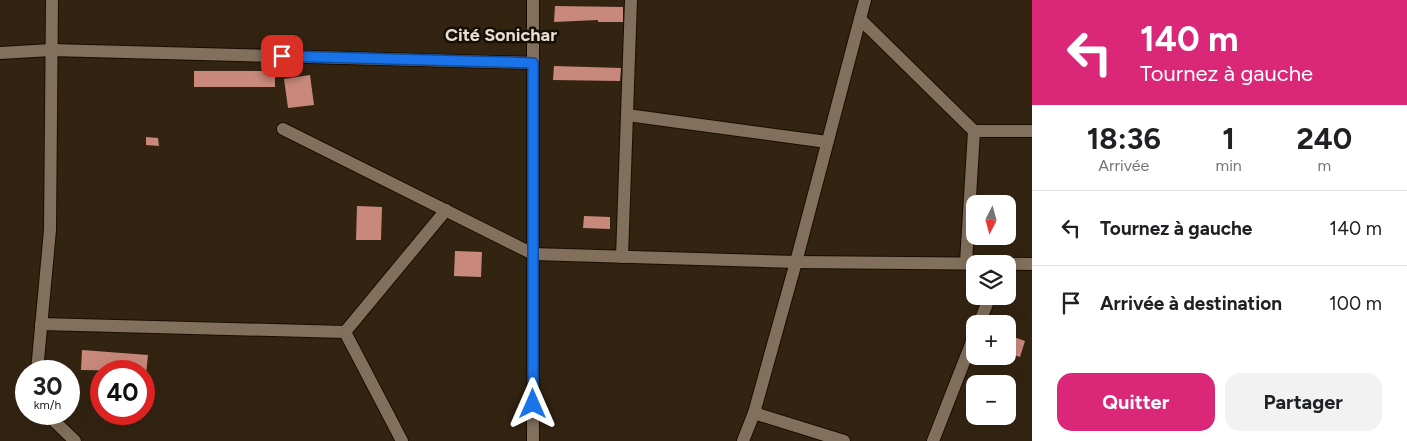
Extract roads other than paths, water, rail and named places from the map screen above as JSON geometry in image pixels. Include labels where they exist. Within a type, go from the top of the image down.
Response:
[{"type":"street","points":[[38,360],[50,230],[52,0]]},
{"type":"street","points":[[533,0],[533,441]]},
{"type":"street","points":[[622,257],[631,0]]},
{"type":"street","points":[[743,441],[754,413],[796,262],[864,0]]},
{"type":"street","points":[[860,19],[974,130],[1032,131]]},
{"type":"street","points":[[0,53],[51,50],[533,63]]},
{"type":"street","points":[[627,115],[828,142]]},
{"type":"street","points":[[283,129],[533,254],[796,262],[966,263]]},
{"type":"street","points":[[966,255],[974,130]]},
{"type":"street","points":[[345,332],[446,210]]},
{"type":"street","points":[[1016,264],[1032,264]]},
{"type":"street","points":[[42,324],[345,332]]},
{"type":"street","points":[[345,332],[402,441]]},
{"type":"street","points":[[934,441],[966,357]]},
{"type":"street","points":[[754,413],[844,441]]},
{"type":"street","points":[[58,425],[75,441]]},
{"type":"district","name":"Cité Sonichar","points":[[501,35]]}]
